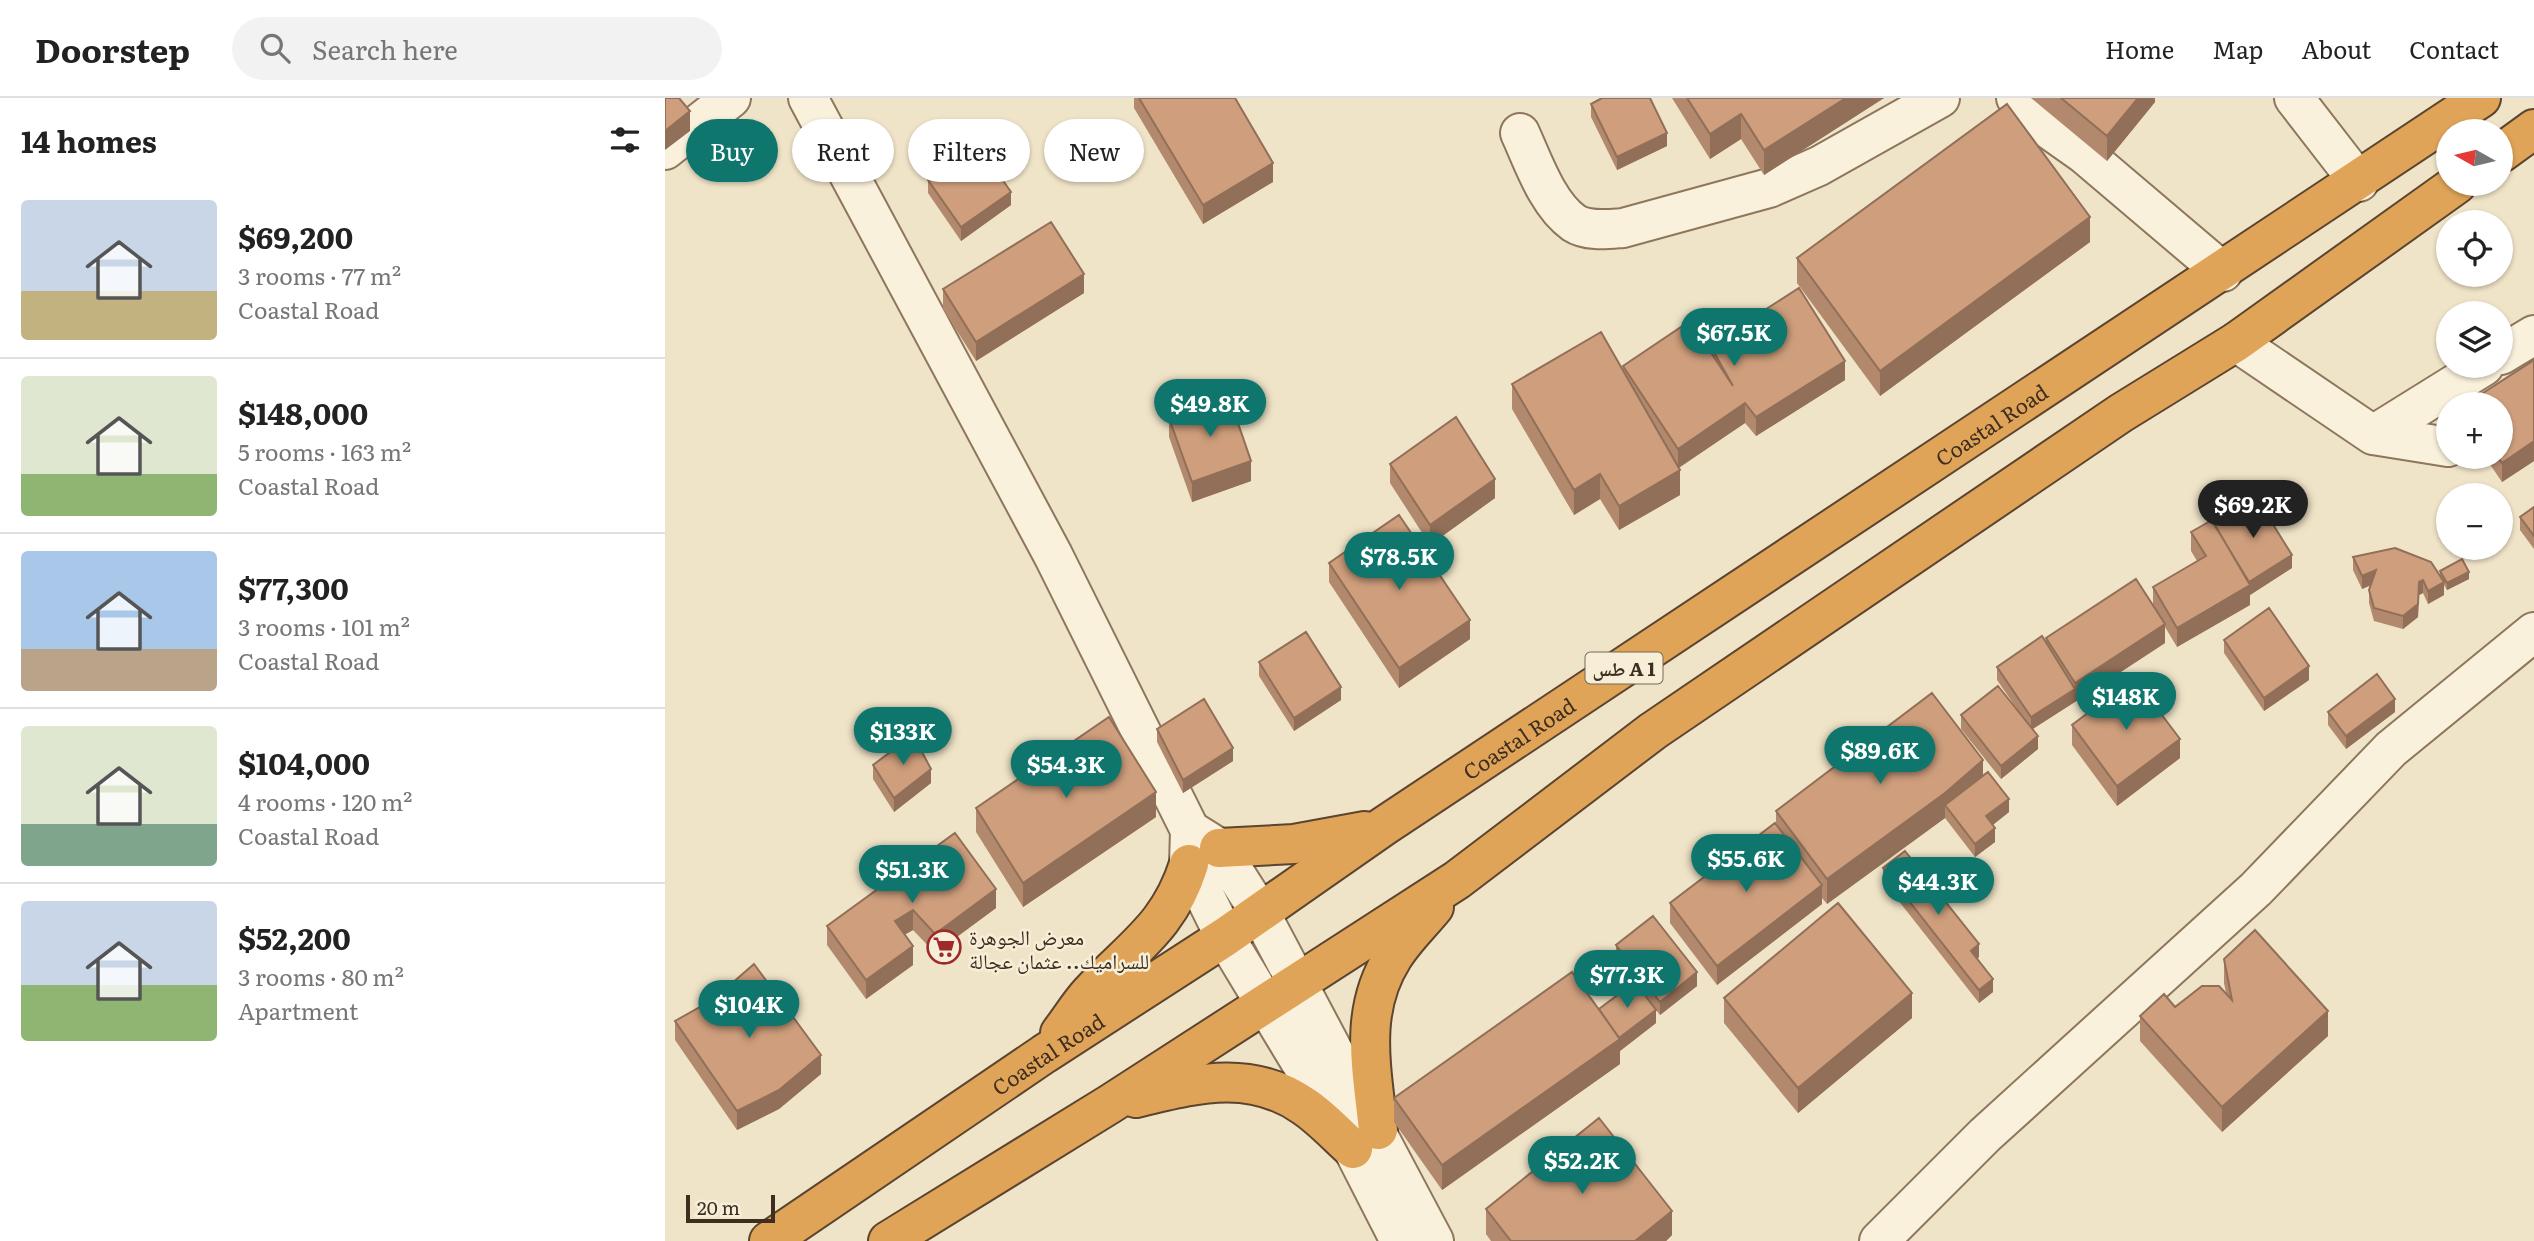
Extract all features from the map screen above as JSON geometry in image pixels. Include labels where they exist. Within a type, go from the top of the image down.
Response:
[{"type":"highway","name":"Coastal Road","points":[[769,1241],[1044,1054],[1225,937],[1384,826],[2359,182],[2481,98]]},
{"type":"highway","points":[[2513,144],[2534,129]]},
{"type":"highway","points":[[888,1241],[1110,1104],[1457,880],[1653,731],[2121,413],[2236,342],[2440,196]]},
{"type":"highway","points":[[1044,1054],[1090,993],[1120,966],[1172,907],[1199,847],[1294,844],[1384,826]]},
{"type":"highway","points":[[1110,1104],[1207,1082],[1267,1085],[1366,1140],[1368,1036],[1375,997],[1393,957],[1457,880]]},
{"type":"street","points":[[665,150],[731,98]]},
{"type":"street","points":[[808,98],[1053,555],[1199,847],[1225,937],[1265,1003],[1366,1140],[1434,1241]]},
{"type":"street","points":[[1520,133],[1542,180],[1575,223],[1599,229],[1623,228],[1769,188],[1819,166],[1940,98]]},
{"type":"street","points":[[2016,98],[2050,130],[2084,154],[2223,272]]},
{"type":"street","points":[[2294,98],[2359,182]]},
{"type":"street","points":[[2513,348],[2534,335]]},
{"type":"street","points":[[2236,342],[2372,435],[2436,445]]},
{"type":"street","points":[[2372,435],[2465,378]]},
{"type":"street","points":[[1879,1241],[1985,1135],[2256,889],[2391,749],[2534,632]]},
{"type":"street","points":[[1199,847],[1259,911],[1297,981],[1366,1140],[1400,1241]]},
{"type":"building","points":[[665,98],[679,98],[690,111],[665,131]]},
{"type":"building","points":[[1139,98],[1235,98],[1273,163],[1203,205]]},
{"type":"building","points":[[1602,98],[1650,98],[1667,133],[1617,157],[1591,104]]},
{"type":"building","points":[[1687,98],[1846,98],[1764,150],[1741,114],[1710,134]]},
{"type":"building","points":[[2061,98],[2138,98],[2107,136]]},
{"type":"building","points":[[2007,104],[2090,217],[1880,371],[1797,258]]},
{"type":"building","points":[[929,182],[1004,182],[1011,192],[961,227]]},
{"type":"building","points":[[1051,222],[1084,274],[976,342],[943,289]]},
{"type":"building","points":[[1799,288],[1845,361],[1756,417],[1745,403],[1678,449],[1623,366],[1690,321],[1733,386],[1710,345]]},
{"type":"building","points":[[1601,332],[1680,470],[1619,506],[1600,474],[1574,490],[1512,384]]},
{"type":"building","points":[[2534,360],[2534,441],[2513,455],[2513,392],[2485,392],[2506,378],[2513,378],[2513,374]]},
{"type":"building","points":[[1229,397],[1251,461],[1192,482],[1169,418]]},
{"type":"building","points":[[1456,417],[1495,479],[1430,525],[1390,464]]},
{"type":"building","points":[[2256,497],[2292,555],[2249,582],[2214,524]]},
{"type":"building","points":[[2534,507],[2534,536],[2520,517]]},
{"type":"building","points":[[1399,515],[1470,620],[1399,668],[1329,563]]},
{"type":"building","points":[[2212,520],[2250,585],[2177,628],[2153,587],[2206,556],[2191,532]]},
{"type":"building","points":[[2395,548],[2431,562],[2444,582],[2428,591],[2423,580],[2419,582],[2418,604],[2403,616],[2374,608],[2369,590],[2376,570],[2362,576],[2353,557]]},
{"type":"building","points":[[2463,560],[2469,572],[2447,583],[2440,571]]},
{"type":"building","points":[[2136,579],[2165,624],[2075,683],[2046,638]]},
{"type":"building","points":[[2269,608],[2309,666],[2264,698],[2224,640]]},
{"type":"building","points":[[1306,632],[1341,687],[1294,718],[1259,662]]},
{"type":"building","points":[[2042,636],[2075,689],[2031,717],[1997,667]]},
{"type":"building","points":[[2377,674],[2395,699],[2346,736],[2328,712]]},
{"type":"building","points":[[2134,678],[2180,739],[2117,786],[2072,725]]},
{"type":"building","points":[[1998,686],[2038,736],[2001,766],[1961,715]]},
{"type":"building","points":[[1932,693],[1983,760],[1945,793],[1827,879],[1776,811]]},
{"type":"building","points":[[1204,699],[1233,748],[1183,780],[1157,729]]},
{"type":"building","points":[[1109,717],[1156,792],[1023,883],[976,808]]},
{"type":"building","points":[[913,735],[931,769],[894,798],[873,765]]},
{"type":"building","points":[[1988,772],[2009,799],[1986,816],[1995,828],[1975,844],[1945,805]]},
{"type":"building","points":[[1775,823],[1822,885],[1717,966],[1670,903]]},
{"type":"building","points":[[955,833],[996,889],[935,934],[913,910],[895,921],[913,946],[866,980],[827,926]]},
{"type":"building","points":[[1905,851],[1979,944],[1971,951],[1993,979],[1979,990],[1883,868]]},
{"type":"building","points":[[1838,903],[1912,993],[1798,1088],[1724,998]]},
{"type":"building","points":[[1653,916],[1697,972],[1660,1002],[1616,945]]},
{"type":"building","points":[[2255,930],[2328,1011],[2222,1107],[2140,1016],[2164,994],[2175,1007],[2202,986],[2219,986],[2232,1000],[2224,959]]},
{"type":"building","points":[[754,964],[821,1055],[779,1090],[737,1111],[675,1021],[714,999]]},
{"type":"building","points":[[1572,972],[1620,1039],[1442,1165],[1394,1098]]},
{"type":"building","points":[[1635,982],[1656,1010],[1619,1038],[1599,1009]]},
{"type":"building","points":[[1599,1118],[1672,1211],[1635,1241],[1511,1241],[1486,1209]]},
{"type":"place","name":"معرض الجوهرة للسراميك.. عثمان عجالة","points":[[944,947]]}]
